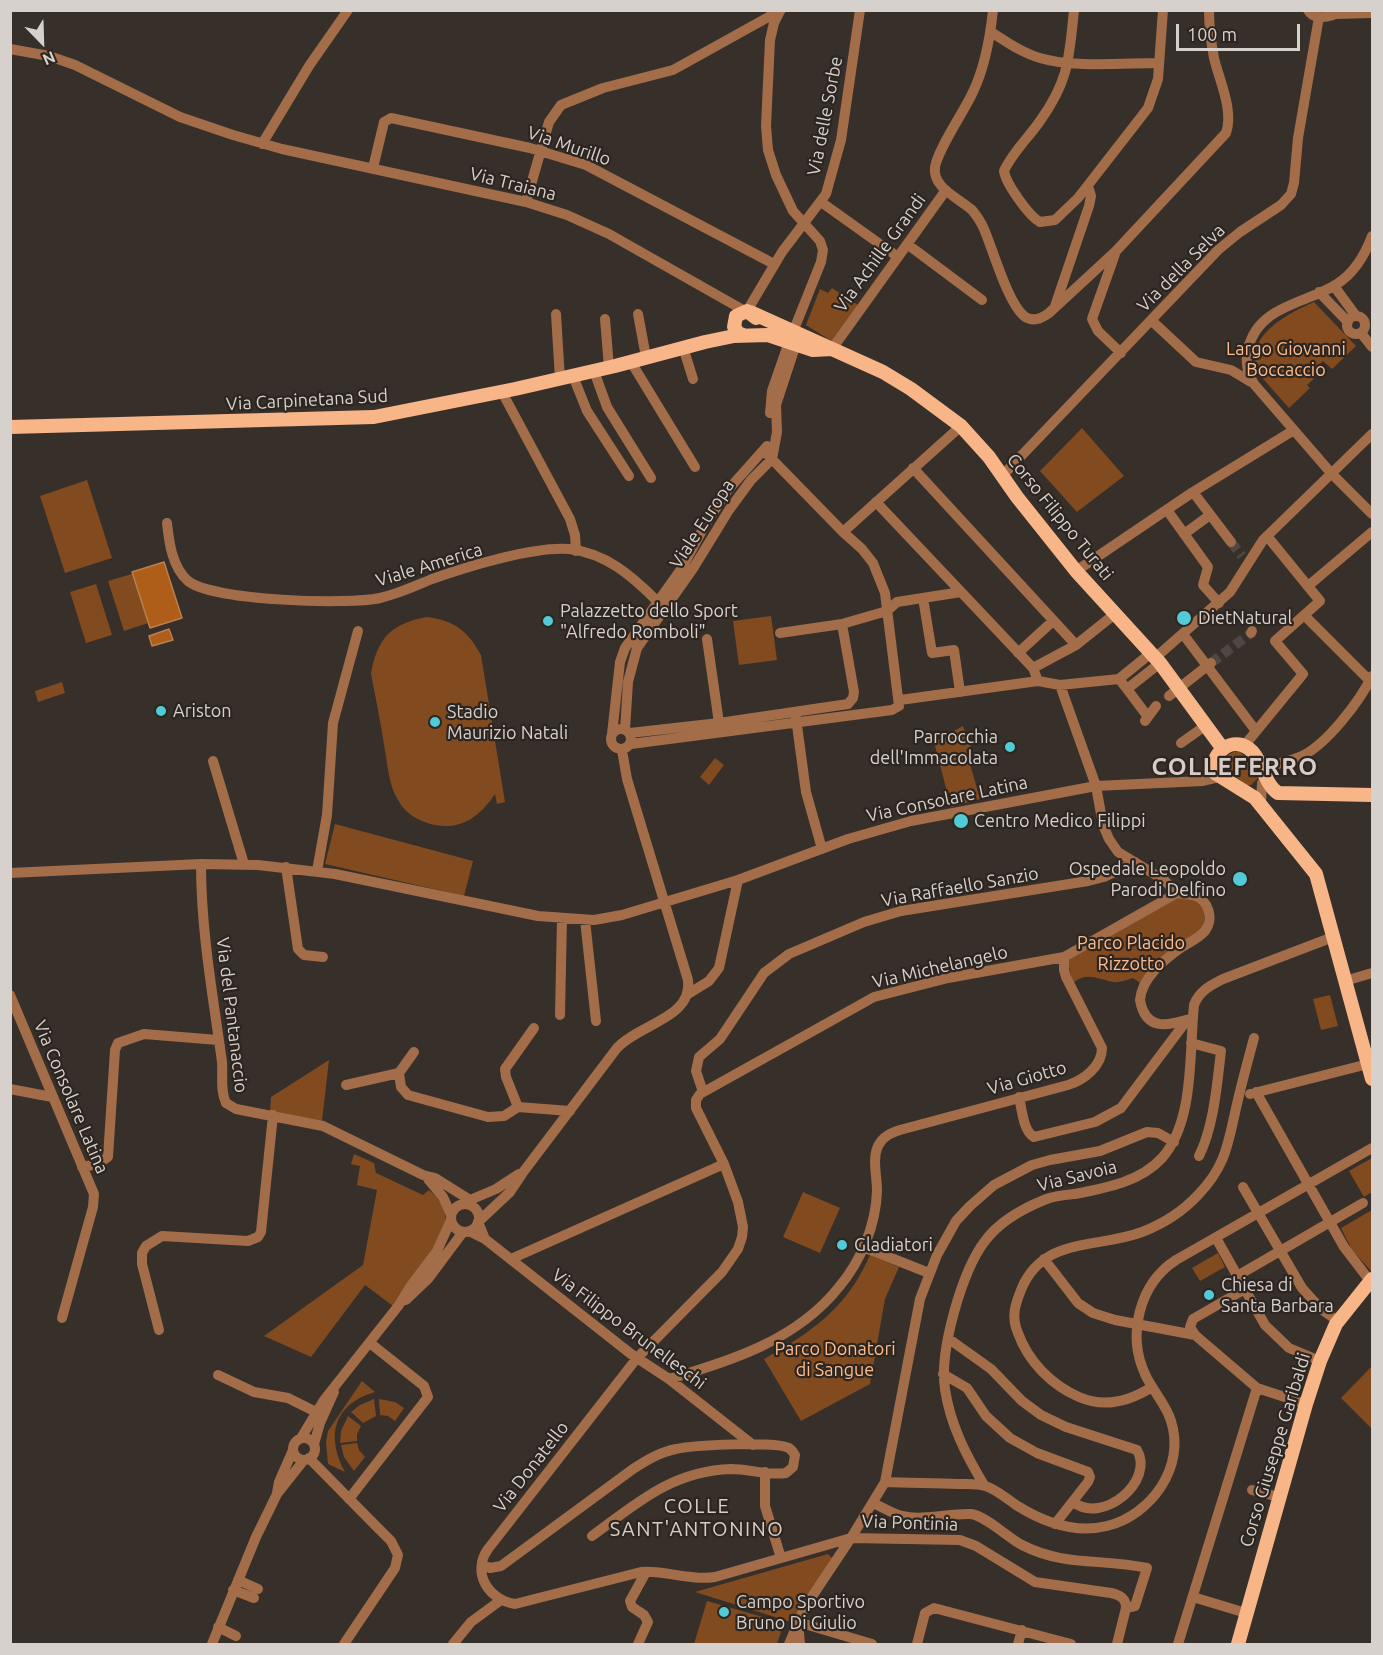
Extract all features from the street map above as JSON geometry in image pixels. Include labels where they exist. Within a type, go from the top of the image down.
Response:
[{"type":"main road","name":"Corso Filippo Turati","points":[[742,315],[794,338],[816,351],[832,349],[893,377],[961,426],[984,451],[1076,571],[1156,658],[1174,692],[1223,749]]},
{"type":"main road","points":[[742,315],[756,318],[757,326],[753,332],[745,335],[736,330],[742,315]]},
{"type":"main road","name":"Via Carpinetana Sud","points":[[705,342],[742,315]]},
{"type":"main road","name":"Corso Filippo Turati","points":[[745,335],[794,338]]},
{"type":"main road","name":"Via Carpinetana Sud","points":[[10,427],[370,418],[502,392],[705,342],[745,335]]},
{"type":"main road","points":[[1372,795],[1281,794],[1271,788],[1255,756],[1244,746],[1233,745],[1223,749],[1214,763],[1214,771],[1220,777],[1253,796],[1261,804],[1316,874],[1372,1079]]},
{"type":"main road","points":[[1246,793],[1255,790],[1263,776]]},
{"type":"main road","name":"Corso Giuseppe Garibaldi","points":[[1238,1644],[1320,1361],[1338,1321],[1371,1280]]},
{"type":"street","points":[[262,144],[319,51],[348,10]]},
{"type":"street","name":"Via delle Sorbe","points":[[742,315],[774,264],[827,192],[841,140],[860,10]]},
{"type":"street","name":"Via Achille Grandi","points":[[832,349],[946,190],[937,179],[935,166],[977,82],[991,32],[993,10]]},
{"type":"street","points":[[1074,10],[1069,63],[1058,92],[1040,121],[1007,165],[1004,174],[1031,215],[1043,222],[1057,218],[1088,186],[1148,108],[1157,84],[1163,10]]},
{"type":"street","points":[[946,190],[969,208],[981,222],[1013,299],[1022,314],[1030,319],[1044,317],[1116,250],[1227,131],[1226,106],[1212,44],[1209,10]]},
{"type":"street","points":[[526,202],[552,115],[565,103],[612,85],[673,69],[780,11]]},
{"type":"street","points":[[780,11],[770,40],[766,134],[776,175],[795,214],[804,224]]},
{"type":"street","points":[[1310,13],[1355,11],[1372,13]]},
{"type":"street","name":"Via della Selva","points":[[1002,476],[1224,244],[1281,205],[1291,194],[1295,180],[1310,13]]},
{"type":"street","points":[[991,32],[1034,56],[1069,63],[1159,63]]},
{"type":"street","name":"Via Traiana","points":[[10,49],[75,65],[180,117],[262,144],[526,202],[559,212],[594,226],[719,296],[742,315]]},
{"type":"street","name":"Via Murillo","points":[[373,168],[384,122],[391,118],[540,151],[604,173],[774,264]]},
{"type":"street","points":[[1054,308],[1090,203],[1088,186]]},
{"type":"street","points":[[821,202],[898,257]]},
{"type":"street","name":"Viale Europa","points":[[688,994],[688,980],[627,778],[628,682],[637,648],[768,455],[771,432],[771,396],[823,253],[818,238],[804,224]]},
{"type":"street","points":[[1372,236],[1365,253],[1354,269],[1334,286],[1279,309],[1258,327],[1249,345],[1246,358],[1248,372],[1254,384],[1331,473],[1372,514]]},
{"type":"street","points":[[907,244],[982,300]]},
{"type":"street","points":[[1116,250],[1092,319],[1098,331],[1121,353]]},
{"type":"street","points":[[1334,286],[1360,322],[1372,347]]},
{"type":"street","points":[[1319,292],[1360,322]]},
{"type":"street","points":[[556,314],[566,377],[629,476]]},
{"type":"street","points":[[638,314],[646,357]]},
{"type":"street","points":[[605,320],[609,367]]},
{"type":"street","points":[[1152,321],[1196,362],[1231,370],[1254,384]]},
{"type":"street","points":[[684,347],[693,379]]},
{"type":"street","points":[[631,362],[695,467]]},
{"type":"street","points":[[594,371],[609,410],[651,478]]},
{"type":"street","points":[[502,392],[570,519],[576,550]]},
{"type":"street","points":[[843,532],[961,426]]},
{"type":"street","points":[[1076,571],[1193,492],[1294,430]]},
{"type":"street","points":[[1127,689],[1156,658],[1234,588],[1244,565],[1267,536],[1372,434]]},
{"type":"street","points":[[768,455],[843,532],[866,552],[873,563],[885,593],[899,704]]},
{"type":"street","name":"Viale Europa","points":[[612,734],[614,704],[622,656],[627,644],[679,572],[727,491],[768,455]]},
{"type":"street","points":[[913,468],[1076,645]]},
{"type":"street","points":[[1193,492],[1231,542]]},
{"type":"street","points":[[876,502],[1033,668],[1038,681]]},
{"type":"street","points":[[1167,510],[1208,567],[1203,585],[1218,603]]},
{"type":"street","points":[[1184,534],[1210,515]]},
{"type":"street","name":"Viale America","points":[[167,523],[177,566],[189,581],[213,592],[253,597],[363,601],[387,596],[437,578],[520,555],[560,549],[576,550],[597,556],[621,568],[657,601]]},
{"type":"street","points":[[1308,586],[1372,532]]},
{"type":"street","points":[[1244,746],[1303,674],[1275,641],[1320,601],[1267,536]]},
{"type":"street","points":[[780,633],[842,624],[887,611],[897,602],[961,592]]},
{"type":"street","points":[[923,598],[932,653],[954,650],[960,692]]},
{"type":"street","points":[[1033,668],[1076,645],[1116,613]]},
{"type":"street","points":[[1261,804],[1263,776],[1278,762],[1300,756],[1314,748],[1355,706],[1371,679],[1304,615]]},
{"type":"street","points":[[1018,652],[1053,621]]},
{"type":"street","points":[[842,624],[854,692],[852,701],[845,705],[796,718],[627,739],[616,730],[612,734],[613,746],[627,739],[718,723],[796,718],[892,710],[899,704],[960,692],[1038,681],[1060,686],[1119,679],[1156,658]]},
{"type":"street","points":[[317,871],[326,821],[333,723],[358,631]]},
{"type":"street","points":[[1183,634],[1209,664],[1256,731]]},
{"type":"street","points":[[707,639],[718,723]]},
{"type":"street","points":[[1174,692],[1209,664]]},
{"type":"street","points":[[1119,679],[1146,719],[1156,706]]},
{"type":"street","points":[[1060,686],[1096,786],[1107,835],[1118,852],[1164,879],[1177,893],[1195,896],[1204,902],[1209,914],[1208,924],[1203,933],[1158,968],[1145,985],[1140,1000],[1145,1014],[1157,1024],[1168,1025],[1190,1019]]},
{"type":"street","points":[[796,718],[806,792],[822,849]]},
{"type":"street","points":[[1181,743],[1205,726]]},
{"type":"street","points":[[213,761],[244,864]]},
{"type":"street","name":"Via Consolare Latina","points":[[10,873],[201,864],[286,867],[317,871],[529,914],[585,920],[609,918],[738,880],[873,831],[911,821],[1096,786],[1203,782],[1220,777]]},
{"type":"street","name":"Via Raffaello Sanzio","points":[[703,1092],[696,1071],[699,1058],[720,1039],[764,973],[789,954],[887,914],[1088,881],[1104,877],[1135,862]]},
{"type":"street","name":"Via del Pantanaccio","points":[[201,864],[211,995],[222,1065],[223,1095],[226,1103],[237,1108],[328,1128],[435,1179],[469,1202]]},
{"type":"street","points":[[286,867],[297,947],[304,955],[323,957]]},
{"type":"street","points":[[451,1217],[455,1228],[466,1231],[473,1229],[510,1192],[623,1042],[635,1032],[674,1012],[688,994],[709,981],[719,968],[738,880]]},
{"type":"street","points":[[1064,957],[1177,893]]},
{"type":"street","points":[[560,1015],[562,918]]},
{"type":"street","points":[[585,920],[596,1021]]},
{"type":"street","name":"Via Savoia","points":[[984,1485],[953,1423],[943,1374],[958,1300],[969,1269],[981,1246],[997,1228],[1020,1211],[1047,1199],[1110,1187],[1135,1178],[1156,1163],[1174,1142],[1183,1113],[1191,1043],[1190,1019],[1197,998],[1210,985],[1333,937]]},
{"type":"street","name":"Via Michelangelo","points":[[703,1092],[878,996],[948,978],[1064,957]]},
{"type":"street","name":"Via Giotto","points":[[669,1379],[738,1357],[774,1340],[803,1322],[837,1290],[850,1272],[863,1247],[874,1215],[877,1193],[876,1159],[881,1140],[900,1130],[1074,1083],[1093,1069],[1101,1057],[1102,1048],[1065,973],[1064,957]]},
{"type":"street","points":[[1345,981],[1372,973]]},
{"type":"street","name":"Via Consolare Latina","points":[[10,995],[93,1191],[94,1203],[62,1317]]},
{"type":"street","points":[[1019,1097],[1028,1132],[1034,1137],[1107,1118],[1126,1103],[1190,1019]]},
{"type":"street","points":[[518,1107],[507,1080],[506,1069],[534,1028]]},
{"type":"street","points":[[82,1167],[98,1164],[108,1157],[115,1050],[118,1043],[144,1034],[218,1040]]},
{"type":"street","points":[[1152,1387],[1126,1400],[1093,1401],[1065,1390],[1038,1367],[1020,1339],[1014,1312],[1026,1278],[1044,1259],[1068,1248],[1141,1233],[1185,1208],[1208,1184],[1223,1158],[1232,1134],[1254,1038]]},
{"type":"street","points":[[1191,1043],[1221,1051],[1215,1102],[1203,1149],[1199,1156]]},
{"type":"street","points":[[346,1085],[399,1073],[414,1052]]},
{"type":"street","points":[[1239,1097],[1368,1064]]},
{"type":"street","points":[[399,1073],[401,1087],[408,1095],[477,1115],[500,1117],[518,1107],[570,1111]]},
{"type":"street","points":[[10,1089],[52,1097]]},
{"type":"street","name":"Via Donatello","points":[[482,1565],[486,1552],[637,1358],[722,1272],[738,1249],[743,1234],[742,1216],[724,1164],[696,1108],[696,1100],[703,1092]]},
{"type":"street","points":[[1256,1092],[1329,1222],[1347,1251],[1371,1280]]},
{"type":"street","points":[[159,1330],[141,1260],[144,1249],[153,1240],[166,1236],[248,1241],[258,1237],[261,1232],[273,1115]]},
{"type":"street","points":[[789,1644],[810,1599],[885,1482],[920,1299],[945,1238],[960,1216],[989,1189],[1011,1175],[1041,1162],[1107,1149],[1148,1132],[1158,1133],[1174,1142]]},
{"type":"street","points":[[885,1482],[984,1485],[1024,1510],[1054,1524],[1085,1529],[1113,1525],[1141,1509],[1160,1489],[1171,1465],[1174,1437],[1168,1412],[1145,1375],[1138,1354],[1137,1324],[1146,1296],[1163,1270],[1176,1260],[1372,1148]]},
{"type":"street","points":[[511,1259],[724,1164]]},
{"type":"street","points":[[278,1494],[279,1482],[295,1442],[301,1438],[324,1400],[399,1305],[440,1247],[453,1210],[496,1190],[524,1171]]},
{"type":"street","name":"Via del Pantanaccio","points":[[423,1175],[440,1192],[451,1217]]},
{"type":"street","points":[[1243,1187],[1305,1292],[1325,1312],[1338,1321]]},
{"type":"street","points":[[469,1202],[478,1213],[478,1222],[485,1239]]},
{"type":"street","points":[[1238,1276],[1363,1203]]},
{"type":"street","points":[[399,1305],[428,1279],[466,1231]]},
{"type":"street","name":"Via Filippo Brunelleschi","points":[[466,1231],[485,1239],[556,1296],[637,1358],[669,1379],[753,1445]]},
{"type":"street","points":[[1216,1238],[1265,1325],[1283,1344],[1298,1353],[1320,1361]]},
{"type":"street","points":[[863,1247],[929,1273]]},
{"type":"street","points":[[1044,1259],[1078,1304],[1093,1313],[1107,1318],[1195,1335]]},
{"type":"street","points":[[1245,1289],[1193,1320],[1190,1327],[1195,1335],[1257,1388],[1306,1404]]},
{"type":"street","points":[[949,1339],[991,1369],[1022,1401],[1041,1415],[1066,1427],[1134,1448],[1140,1457],[1137,1480],[1121,1498],[1094,1510],[1083,1508],[1073,1502]]},
{"type":"street","points":[[349,1498],[428,1397],[424,1386],[370,1343]]},
{"type":"street","points":[[943,1374],[965,1386],[986,1416],[1010,1438],[1037,1453],[1086,1470],[1090,1475],[1089,1480],[1073,1502],[1054,1524]]},
{"type":"street","points":[[218,1375],[254,1392],[288,1398],[316,1412]]},
{"type":"street","points":[[212,1644],[278,1494],[315,1451],[314,1444],[320,1423],[336,1386]]},
{"type":"street","points":[[1179,1644],[1257,1388]]},
{"type":"street","points":[[301,1438],[309,1439],[314,1444]]},
{"type":"street","points":[[453,1644],[471,1622],[501,1600],[485,1584],[482,1565],[490,1568],[501,1566],[633,1468],[652,1457],[690,1446],[753,1445],[786,1447],[795,1455],[793,1467],[782,1473],[729,1469],[696,1474],[671,1482],[650,1493],[592,1536]]},
{"type":"street","points":[[293,1450],[297,1457],[306,1459],[349,1498],[391,1541],[396,1550],[398,1559],[395,1568],[344,1644]]},
{"type":"street","points":[[765,1472],[765,1506],[781,1558]]},
{"type":"street","points":[[1252,1490],[1279,1497]]},
{"type":"street","points":[[873,1503],[902,1516],[973,1514],[1022,1545],[1046,1556],[1078,1562],[1122,1563],[1147,1568],[1135,1606],[1126,1608],[1117,1644]]},
{"type":"street","name":"Via Pontinia","points":[[501,1600],[512,1604],[523,1604],[631,1574],[646,1572],[707,1578],[851,1538],[964,1541],[1032,1581],[1045,1585],[1114,1593],[1122,1598],[1126,1608]]},
{"type":"street","points":[[638,1644],[648,1622],[644,1615],[633,1608],[630,1603],[646,1572]]},
{"type":"street","points":[[236,1585],[256,1594]]},
{"type":"street","points":[[1193,1597],[1246,1613]]},
{"type":"street","points":[[917,1644],[925,1613],[934,1608],[1071,1644]]},
{"type":"street","points":[[798,1622],[852,1642],[872,1644]]},
{"type":"street","points":[[798,1622],[800,1644]]},
{"type":"street","points":[[219,1628],[236,1636]]},
{"type":"street","points":[[1018,1644],[1022,1630]]},
{"type":"green space","points":[[832,288],[858,305],[833,342],[806,325],[820,289],[828,293]]},
{"type":"green space","name":"Largo Giovanni Boccaccio","points":[[1314,302],[1356,346],[1332,369],[1323,361],[1315,369],[1319,374],[1307,385],[1310,388],[1289,408],[1257,372],[1255,359],[1257,348],[1262,337],[1270,328]]},
{"type":"green space","points":[[1082,428],[1124,476],[1077,512],[1040,471]]},
{"type":"green space","points":[[87,480],[112,558],[65,573],[40,496]]},
{"type":"green space","points":[[132,574],[148,623],[124,631],[108,581]]},
{"type":"green space","points":[[96,584],[112,635],[86,643],[70,592]]},
{"type":"green space","points":[[771,616],[777,660],[739,665],[733,621]]},
{"type":"green space","points":[[427,617],[445,621],[459,628],[471,639],[481,655],[505,802],[497,804],[495,794],[474,817],[452,826],[437,825],[418,819],[406,811],[395,795],[389,776],[371,674],[377,651],[388,634],[404,623]]},
{"type":"green space","points":[[62,682],[65,693],[38,702],[35,691]]},
{"type":"green space","points":[[963,726],[971,748],[966,750],[980,799],[951,807],[934,742]]},
{"type":"green space","points":[[1239,751],[1257,769],[1259,777],[1251,785],[1247,785],[1222,767],[1223,760],[1227,756]]},
{"type":"green space","points":[[715,758],[724,765],[709,785],[700,777]]},
{"type":"green space","points":[[335,824],[473,861],[464,896],[325,864]]},
{"type":"green space","name":"Parco Placido Rizzotto","points":[[1177,898],[1191,900],[1204,910],[1205,916],[1201,930],[1143,985],[1133,978],[1115,982],[1083,977],[1074,982],[1068,960]]},
{"type":"green space","points":[[1330,995],[1338,1026],[1321,1030],[1313,999]]},
{"type":"green space","points":[[329,1060],[322,1121],[270,1111],[271,1097]]},
{"type":"green space","points":[[354,1154],[374,1163],[376,1173],[423,1195],[429,1190],[438,1198],[443,1208],[446,1230],[393,1306],[365,1285],[311,1357],[264,1336],[363,1265],[377,1190],[357,1185],[360,1166],[351,1164]]},
{"type":"green space","points":[[1372,1158],[1372,1192],[1364,1197],[1349,1171]]},
{"type":"green space","points":[[803,1192],[840,1208],[820,1253],[783,1237]]},
{"type":"green space","points":[[1372,1210],[1372,1272],[1352,1250],[1341,1228]]},
{"type":"green space","points":[[1218,1253],[1225,1267],[1200,1281],[1192,1268]]},
{"type":"green space","name":"Parco Donatori di Sangue","points":[[870,1255],[899,1267],[885,1299],[870,1384],[801,1421],[764,1359],[813,1328],[827,1316],[851,1290]]},
{"type":"green space","points":[[1372,1366],[1372,1429],[1341,1398]]},
{"type":"green space","points":[[362,1381],[375,1392],[350,1404],[337,1423],[335,1446],[345,1472],[328,1464],[326,1442],[328,1431]]},
{"type":"green space","points":[[374,1399],[376,1416],[363,1423],[351,1412],[360,1405]]},
{"type":"green space","points":[[379,1399],[395,1402],[404,1408],[395,1421],[388,1416],[380,1415]]},
{"type":"green space","points":[[348,1416],[361,1426],[357,1434],[357,1441],[340,1443],[341,1431]]},
{"type":"green space","points":[[357,1443],[365,1457],[354,1471],[344,1457],[341,1445]]},
{"type":"green space","points":[[828,1554],[832,1558],[794,1623],[695,1592]]},
{"type":"green space","name":"Campo Sportivo Bruno Di Giulio","points":[[707,1601],[784,1623],[777,1644],[694,1644]]},
{"type":"shaded area","points":[[164,562],[182,618],[150,628],[132,572]]},
{"type":"shaded area","points":[[169,629],[173,640],[152,646],[149,636]]},
{"type":"tunnel","points":[[1231,542],[1242,556]]},
{"type":"tunnel","points":[[1211,663],[1251,633]]},
{"type":"place","name":"DietNatural","points":[[1184,618]]},
{"type":"place","name":"Palazzetto dello Sport \"Alfredo Romboli\"","points":[[548,621]]},
{"type":"place","name":"Ariston","points":[[161,711]]},
{"type":"place","name":"Stadio Maurizio Natali","points":[[435,722]]},
{"type":"place","name":"Parrocchia dell'Immacolata","points":[[1010,747]]},
{"type":"place","name":"Centro Medico Filippi","points":[[961,821]]},
{"type":"place","name":"Ospedale Leopoldo Parodi Delfino","points":[[1240,879]]},
{"type":"place","name":"Gladiatori","points":[[842,1245]]},
{"type":"place","name":"Chiesa di Santa Barbara","points":[[1209,1295]]},
{"type":"place","name":"Campo Sportivo Bruno Di Giulio","points":[[724,1612]]},
{"type":"district","name":"COLLEFERRO","points":[[1235,767]]},
{"type":"district","name":"COLLE SANT'ANTONINO","points":[[697,1518]]}]
